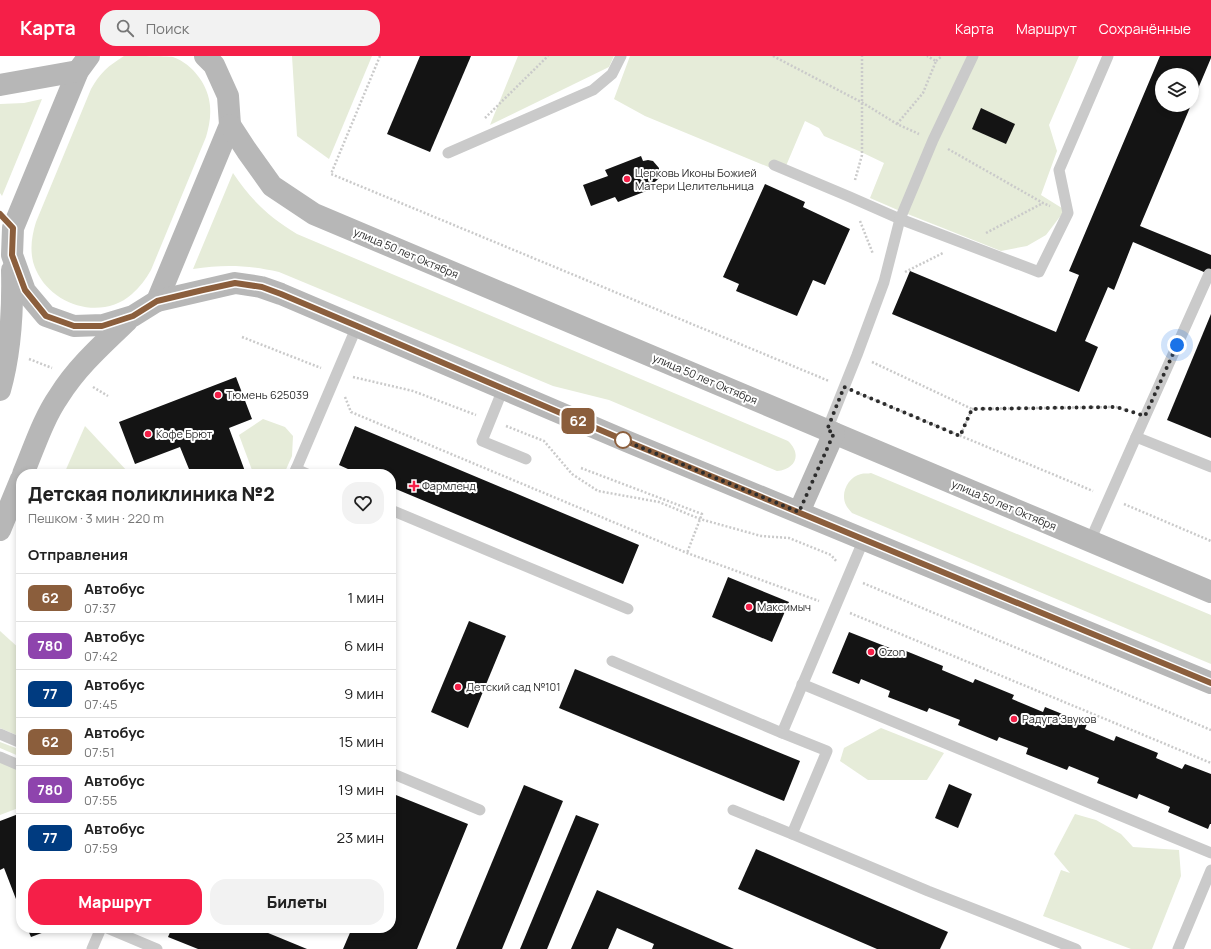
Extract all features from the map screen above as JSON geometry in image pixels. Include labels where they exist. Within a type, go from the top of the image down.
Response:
[{"type":"main road","points":[[205,56],[214,65],[228,96]]},
{"type":"main road","points":[[157,301],[230,125],[226,56]]},
{"type":"main road","points":[[0,85],[83,63]]},
{"type":"main road","points":[[0,390],[9,350],[13,300],[12,255],[6,221],[83,63]]},
{"type":"main road","name":"улица 50 лет Октября","points":[[230,125],[246,151],[272,186],[314,214],[1211,592]]},
{"type":"main road","points":[[12,255],[25,290],[46,316],[74,326],[102,326],[133,316]]},
{"type":"main road","points":[[25,469],[47,417],[59,396],[73,377],[101,345],[133,316],[157,301],[235,283],[262,287],[626,441],[1211,683]]},
{"type":"main road","points":[[799,512],[830,431]]},
{"type":"main road","points":[[0,530],[16,492]]},
{"type":"lane","points":[[448,153],[593,90],[612,74],[621,56]]},
{"type":"lane","points":[[830,431],[844,387],[884,282],[900,219],[933,140],[973,56]]},
{"type":"lane","points":[[774,165],[900,219],[1039,272],[1068,213],[1060,170],[1108,56]]},
{"type":"lane","points":[[1090,541],[1209,274]]},
{"type":"lane","points":[[296,469],[357,326]]},
{"type":"lane","points":[[503,389],[482,441],[526,459]]},
{"type":"lane","points":[[1136,437],[1211,467]]},
{"type":"lane","points":[[396,512],[628,609]]},
{"type":"lane","points":[[782,733],[864,539]]},
{"type":"lane","points":[[612,661],[827,751],[792,834]]},
{"type":"lane","points":[[802,684],[1211,853]]},
{"type":"lane","points":[[0,734],[16,741]]},
{"type":"lane","points":[[0,757],[16,764]]},
{"type":"lane","points":[[396,775],[480,810]]},
{"type":"lane","points":[[733,810],[928,891],[1076,949]]},
{"type":"lane","points":[[1178,949],[1211,870]]},
{"type":"lane","points":[[92,949],[99,933]]},
{"type":"lane","points":[[119,933],[157,949]]},
{"type":"path","points":[[380,56],[331,174],[1211,541]]},
{"type":"path","points":[[482,121],[548,56]]},
{"type":"path","points":[[862,56],[862,155],[850,197],[884,282]]},
{"type":"path","points":[[927,56],[936,61]]},
{"type":"path","points":[[897,124],[923,93],[936,61],[942,56]]},
{"type":"path","points":[[242,337],[336,374],[351,412],[688,553],[836,607],[1211,764]]},
{"type":"path","points":[[857,355],[972,409],[1116,407],[1145,416]]},
{"type":"path","points":[[960,436],[972,409]]},
{"type":"path","points":[[581,468],[702,514],[688,553]]},
{"type":"path","points":[[700,519],[762,536],[789,538],[831,555],[849,577],[1211,730]]},
{"type":"green space","points":[[124,56],[173,57],[187,65],[199,77],[207,91],[210,106],[210,122],[206,137],[147,277],[132,294],[120,302],[107,307],[93,308],[79,306],[65,301],[43,282],[36,270],[32,258],[33,234],[36,222],[91,89],[105,70]]},
{"type":"green space","points":[[292,56],[372,56],[329,159],[297,136]]},
{"type":"green space","points":[[518,56],[614,56],[609,67],[490,125]]},
{"type":"green space","points":[[630,56],[1079,56],[1049,125],[1057,151],[1041,195],[1065,210],[1046,235],[1027,246],[1001,251],[870,198],[884,163],[824,136],[819,128],[805,121],[783,173],[645,116],[614,99]]},
{"type":"green space","points":[[42,99],[2,196],[0,193],[0,104],[24,103]]},
{"type":"green space","points":[[233,173],[247,192],[261,207],[297,234],[788,441],[795,451],[796,456],[793,464],[784,470],[777,471],[609,400],[553,386],[279,272],[236,266],[215,266],[193,269]]},
{"type":"green space","points":[[263,419],[285,427],[293,436],[292,456],[286,469],[252,469],[239,435]]},
{"type":"green space","points":[[85,426],[125,469],[66,469]]},
{"type":"green space","points":[[871,473],[1211,615],[1211,664],[852,513],[846,506],[844,500],[846,486],[852,478],[862,474]]},
{"type":"green space","points":[[0,631],[16,645],[16,735],[0,728]]},
{"type":"green space","points":[[881,728],[944,753],[927,780],[868,780],[840,761],[844,748]]},
{"type":"green space","points":[[0,742],[16,748],[16,755],[0,748]]},
{"type":"green space","points":[[0,762],[16,768],[16,809],[0,815]]},
{"type":"green space","points":[[1075,814],[1096,820],[1121,834],[1133,847],[1179,850],[1181,876],[1152,949],[1131,949],[1043,916],[1061,870],[1070,873],[1054,854]]},
{"type":"building","points":[[420,56],[471,56],[430,152],[387,134]]},
{"type":"building","points":[[1160,56],[1211,56],[1199,86],[1199,68],[1155,68],[1155,112],[1188,112],[1140,226],[1211,255],[1211,275],[1133,242],[1114,290],[1108,287],[1085,341],[1098,347],[1079,392],[892,314],[910,271],[1056,332],[1079,275],[1069,271]]},
{"type":"building","points":[[981,108],[1015,124],[1006,144],[972,129]]},
{"type":"building","name":"Церковь Иконы Божией Матери Целительница","points":[[641,156],[643,161],[653,161],[659,168],[659,178],[652,184],[654,188],[618,202],[615,197],[591,206],[583,185],[608,176],[605,170]]},
{"type":"building","points":[[765,184],[805,202],[803,207],[850,229],[825,285],[813,280],[797,316],[736,291],[739,284],[723,277]]},
{"type":"building","points":[[1211,314],[1211,438],[1167,420]]},
{"type":"building","points":[[236,377],[252,419],[229,428],[244,469],[189,469],[180,447],[135,464],[119,422]]},
{"type":"building","points":[[355,426],[639,545],[623,584],[396,489],[396,469],[348,469],[339,465]]},
{"type":"building","points":[[728,577],[789,602],[772,642],[712,617]]},
{"type":"building","points":[[469,621],[506,636],[468,728],[431,712]]},
{"type":"building","points":[[849,632],[905,654],[906,651],[943,666],[942,670],[973,683],[975,679],[1014,695],[1012,699],[1043,712],[1045,707],[1087,724],[1085,729],[1114,741],[1116,736],[1158,753],[1156,758],[1182,769],[1185,764],[1211,774],[1211,824],[1208,829],[1168,812],[1170,807],[1139,794],[1137,799],[1097,783],[1099,778],[1069,766],[1067,770],[1026,754],[1028,748],[999,737],[997,741],[958,725],[960,720],[929,708],[927,712],[888,697],[890,691],[861,679],[859,684],[832,673]]},
{"type":"building","points":[[575,669],[800,761],[784,801],[559,708]]},
{"type":"building","points":[[949,784],[972,794],[958,828],[935,818]]},
{"type":"building","points":[[524,785],[563,801],[502,949],[456,949]]},
{"type":"building","points":[[396,795],[468,824],[417,949],[343,949],[350,933],[396,933]]},
{"type":"building","points":[[16,815],[16,899],[4,868],[0,870],[0,821]]},
{"type":"building","points":[[576,815],[599,824],[547,949],[520,949]]},
{"type":"building","points":[[756,849],[948,932],[940,949],[877,949],[738,889]]},
{"type":"building","points":[[597,890],[734,949],[652,949],[654,944],[617,928],[608,949],[571,949]]},
{"type":"building","points":[[29,933],[42,933],[31,937]]},
{"type":"building","points":[[170,933],[268,933],[307,949],[198,949],[168,937]]},
{"type":"bus line","name":"62","points":[[0,214],[13,228],[12,255],[25,290],[46,316],[74,326],[102,326],[133,316],[157,301],[235,283],[262,287],[626,441],[1211,683]]},
{"type":"place","name":"Церковь Иконы Божией Матери Целительница","points":[[627,179]]},
{"type":"place","name":"Тюмень 625039","points":[[218,395]]},
{"type":"place","name":"Кофе Брют","points":[[148,434]]},
{"type":"place","name":"Фармленд","points":[[414,486]]},
{"type":"place","name":"Максимыч","points":[[749,607]]},
{"type":"place","name":"Ozon","points":[[871,652]]},
{"type":"place","name":"Детский сад №101","points":[[458,687]]},
{"type":"place","name":"Радуга Звуков","points":[[1014,719]]},
{"type":"route","points":[[623,440],[799,512],[834,433],[827,430],[844,387],[960,436],[972,409],[1116,407],[1145,416],[1177,345]]}]
